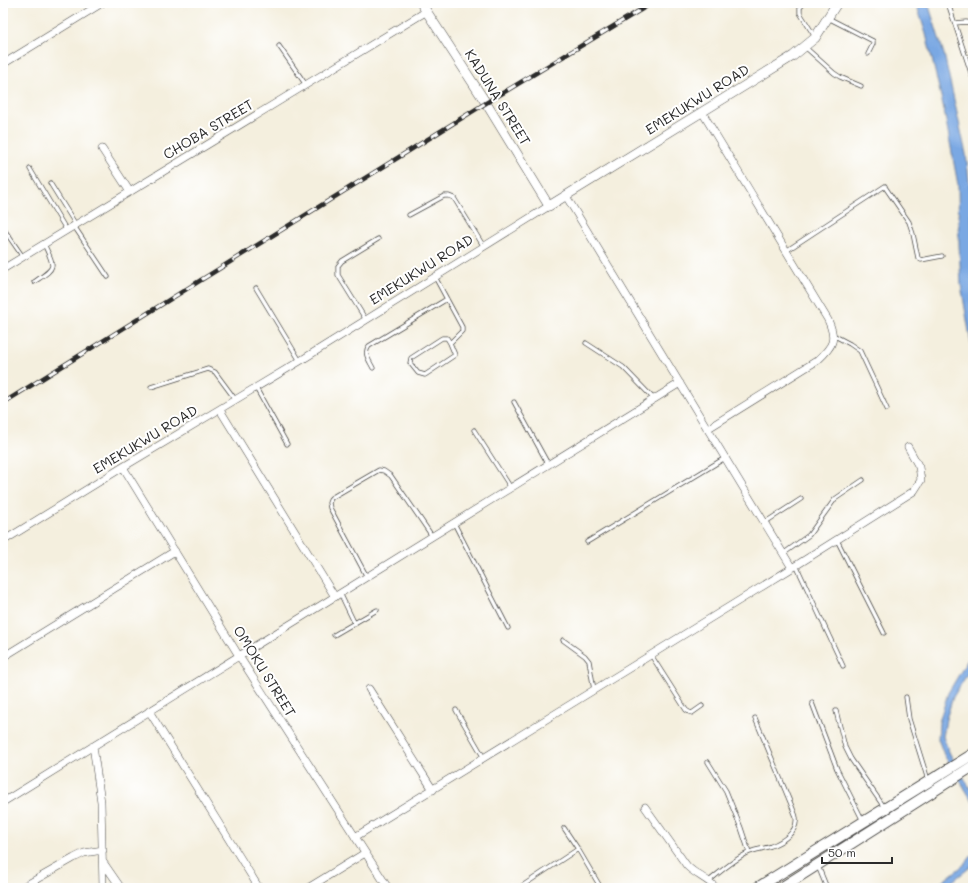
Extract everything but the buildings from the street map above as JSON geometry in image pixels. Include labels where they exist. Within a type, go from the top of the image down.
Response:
[{"type":"main road","points":[[781,888],[918,802],[963,761],[973,754]]},
{"type":"main road","points":[[757,888],[929,781],[944,778],[969,769]]},
{"type":"street","points":[[3,64],[102,3]]},
{"type":"street","name":"KADUNA STREET","points":[[421,3],[486,103],[549,206]]},
{"type":"street","name":"EMEKUKWU ROAD","points":[[3,541],[300,361],[793,56],[815,38],[837,3]]},
{"type":"street","name":"CHOBA STREET","points":[[3,269],[427,11]]},
{"type":"street","points":[[702,112],[828,320],[833,331],[833,343],[829,350],[818,360],[707,429]]},
{"type":"street","points":[[102,149],[130,192]]},
{"type":"street","points":[[566,196],[783,554],[794,566]]},
{"type":"street","points":[[3,802],[680,383]]},
{"type":"street","points":[[220,410],[337,595]]},
{"type":"street","points":[[355,837],[914,491],[921,480],[920,467],[908,447]]},
{"type":"street","name":"OMOKU STREET","points":[[123,467],[239,656],[388,888]]},
{"type":"street","points":[[3,657],[175,551]]},
{"type":"street","points":[[369,689],[433,790]]},
{"type":"street","points":[[149,711],[259,888]]},
{"type":"street","points":[[93,746],[101,802],[103,888]]},
{"type":"street","points":[[644,807],[687,866],[695,874],[709,881],[716,888]]},
{"type":"street","points":[[21,888],[84,853],[103,850]]},
{"type":"street","points":[[308,888],[365,853]]},
{"type":"street","points":[[103,862],[121,888]]},
{"type":"lane","points":[[804,3],[800,8],[800,13],[815,38]]},
{"type":"lane","points":[[948,3],[973,79]]},
{"type":"lane","points":[[828,18],[873,41],[868,54]]},
{"type":"lane","points":[[955,23],[973,23]]},
{"type":"lane","points":[[279,46],[306,85]]},
{"type":"lane","points":[[804,46],[834,73],[861,86]]},
{"type":"lane","points":[[30,169],[67,230]]},
{"type":"lane","points":[[50,183],[75,226],[108,277]]},
{"type":"lane","points":[[786,251],[885,187],[909,222],[918,258],[921,260],[942,256]]},
{"type":"lane","points":[[409,215],[444,196],[450,196],[454,198],[484,246]]},
{"type":"lane","points":[[3,228],[23,257]]},
{"type":"lane","points":[[366,320],[338,275],[338,270],[342,261],[378,239]]},
{"type":"lane","points":[[34,282],[50,271],[52,266],[53,262],[44,244]]},
{"type":"lane","points":[[435,277],[462,327],[462,331],[450,343]]},
{"type":"lane","points":[[256,288],[300,361]]},
{"type":"lane","points":[[373,368],[366,354],[366,349],[369,346],[447,299]]},
{"type":"lane","points":[[833,335],[860,351],[887,409]]},
{"type":"lane","points":[[442,338],[447,338],[450,343],[456,355],[425,375],[418,373],[410,363],[411,358],[442,338]]},
{"type":"lane","points":[[586,343],[624,367],[654,399]]},
{"type":"lane","points":[[151,387],[208,369],[215,372],[235,400]]},
{"type":"lane","points":[[256,388],[287,444]]},
{"type":"lane","points":[[514,402],[548,464]]},
{"type":"lane","points":[[474,430],[510,488]]},
{"type":"lane","points":[[587,542],[726,458]]},
{"type":"lane","points":[[367,577],[330,508],[329,503],[331,498],[379,470],[384,471],[390,476],[432,536]]},
{"type":"lane","points":[[783,554],[809,535],[835,499],[863,480]]},
{"type":"lane","points":[[764,523],[801,499]]},
{"type":"lane","points":[[454,523],[508,628]]},
{"type":"lane","points":[[837,539],[884,633]]},
{"type":"lane","points":[[794,566],[843,666]]},
{"type":"lane","points":[[337,595],[347,604],[355,624]]},
{"type":"lane","points":[[334,635],[377,610]]},
{"type":"lane","points":[[563,640],[585,656],[589,661],[594,690]]},
{"type":"lane","points":[[651,655],[686,710],[692,713],[702,706]]},
{"type":"lane","points":[[906,697],[909,719],[929,781]]},
{"type":"lane","points":[[812,703],[837,769],[863,822]]},
{"type":"lane","points":[[456,710],[484,758]]},
{"type":"lane","points":[[836,711],[845,747],[884,808]]},
{"type":"lane","points":[[709,881],[722,870],[749,852],[783,841],[790,834],[796,824],[797,818],[755,718]]},
{"type":"lane","points":[[708,762],[726,791],[749,852]]},
{"type":"lane","points":[[564,828],[578,849],[600,888]]},
{"type":"lane","points":[[519,888],[578,849]]},
{"type":"lane","points":[[817,865],[826,888]]},
{"type":"water","points":[[916,3],[928,3],[944,54],[966,154],[971,197],[973,254],[973,355],[961,285],[958,185],[943,105],[926,34]]},
{"type":"water","points":[[973,651],[973,665],[953,697],[946,719],[943,737],[950,754],[973,793],[973,802],[944,755],[938,739],[939,722],[948,693]]},
{"type":"water","points":[[973,854],[973,865],[944,888],[934,888],[965,864]]},
{"type":"railway","points":[[3,403],[486,103],[652,3]]}]
